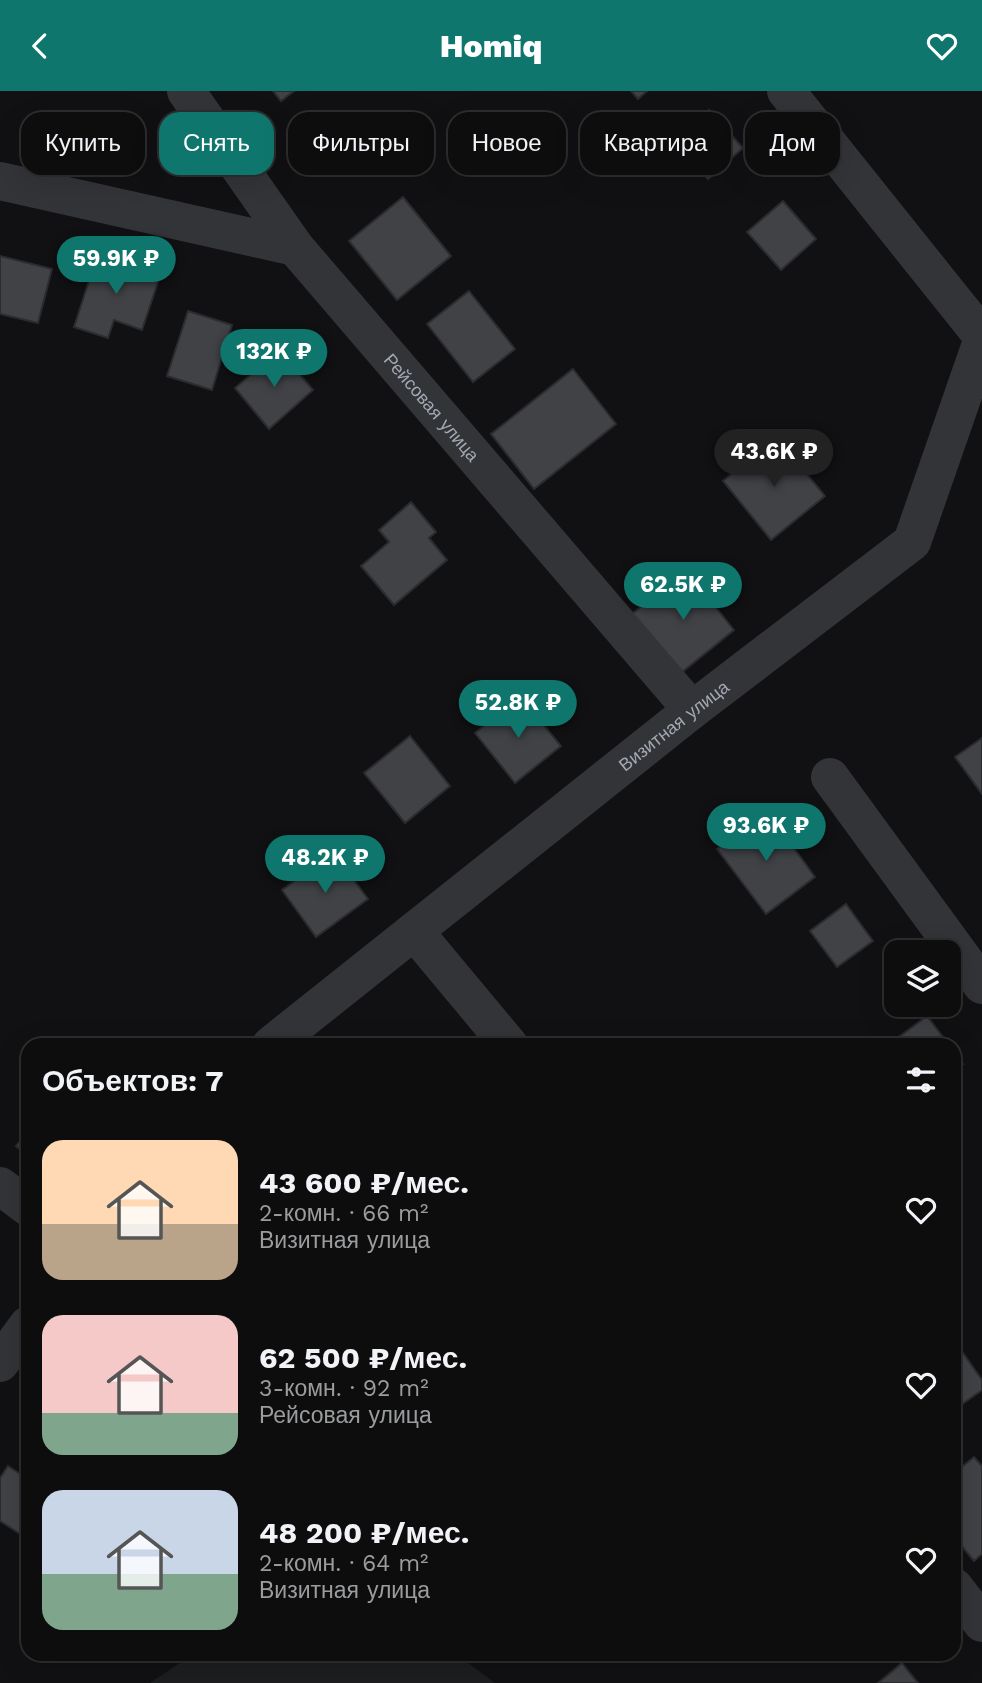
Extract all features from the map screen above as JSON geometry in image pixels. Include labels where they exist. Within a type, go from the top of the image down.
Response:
[{"type":"street","name":"Рейсовая улица","points":[[186,91],[295,247],[692,709]]},
{"type":"street","points":[[786,91],[982,336]]},
{"type":"street","points":[[0,181],[295,247]]},
{"type":"street","name":"Визитная улица","points":[[280,1038],[692,709],[912,542],[982,341]]},
{"type":"street","points":[[830,777],[982,985]]},
{"type":"street","points":[[414,931],[503,1038]]},
{"type":"street","points":[[0,1185],[21,1202]]},
{"type":"street","points":[[0,1363],[21,1334]]},
{"type":"street","points":[[961,1596],[982,1623]]},
{"type":"shaded area","points":[[183,1661],[465,1661],[495,1683],[150,1683]]},
{"type":"building","points":[[273,91],[294,91],[281,101]]},
{"type":"building","points":[[631,91],[647,91],[638,99]]},
{"type":"building","points":[[731,135],[743,148],[731,159]]},
{"type":"building","points":[[403,197],[451,256],[397,300],[349,241]]},
{"type":"building","points":[[783,201],[816,239],[781,270],[747,232]]},
{"type":"building","points":[[98,253],[161,273],[142,330],[114,320],[108,338],[74,327]]},
{"type":"building","points":[[0,256],[52,269],[38,323],[0,314]]},
{"type":"building","points":[[469,291],[515,349],[473,382],[427,324]]},
{"type":"building","points":[[188,311],[232,325],[212,390],[167,376]]},
{"type":"building","points":[[279,350],[313,390],[269,429],[235,388]]},
{"type":"building","points":[[573,369],[616,424],[534,489],[491,434]]},
{"type":"building","points":[[777,437],[825,496],[771,540],[723,481]]},
{"type":"building","points":[[411,502],[436,532],[429,538],[447,560],[394,605],[361,566],[389,542],[379,530]]},
{"type":"building","points":[[686,570],[734,630],[681,673],[632,614]]},
{"type":"building","points":[[520,696],[561,746],[515,783],[475,733]]},
{"type":"building","points":[[410,736],[450,786],[405,823],[364,773]]},
{"type":"building","points":[[982,738],[982,794],[955,757]]},
{"type":"building","points":[[767,811],[815,877],[766,914],[717,849]]},
{"type":"building","points":[[333,852],[368,899],[316,937],[282,890]]},
{"type":"building","points":[[846,904],[873,941],[837,967],[810,931]]},
{"type":"building","points":[[928,1017],[944,1038],[897,1038]]},
{"type":"building","points":[[961,1350],[982,1380],[982,1390],[961,1405]]},
{"type":"building","points":[[974,1457],[982,1466],[982,1554],[974,1561],[961,1545],[961,1467]]},
{"type":"building","points":[[8,1466],[21,1474],[21,1534],[0,1521],[0,1478]]},
{"type":"building","points":[[902,1663],[918,1683],[878,1683]]}]
